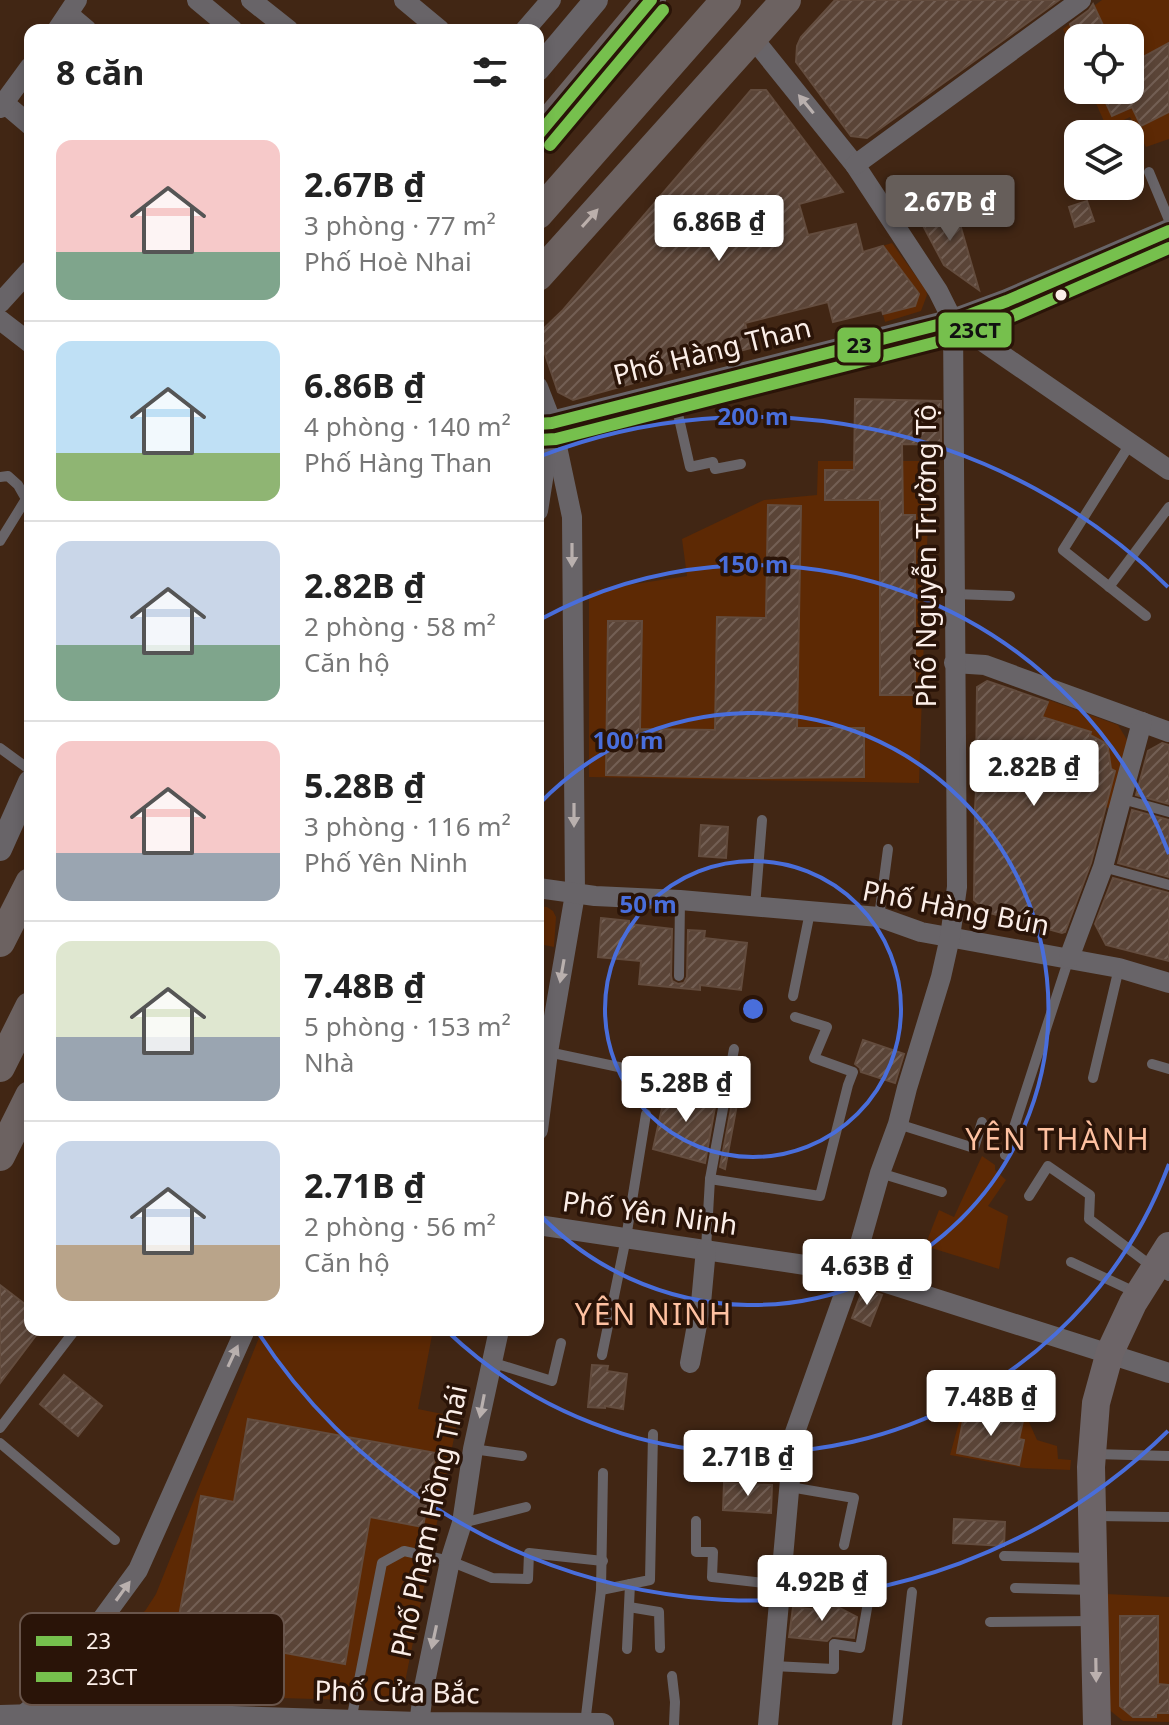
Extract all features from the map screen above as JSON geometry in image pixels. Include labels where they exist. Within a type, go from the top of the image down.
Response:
[{"type":"main road","points":[[544,128],[651,0]]},
{"type":"main road","points":[[544,207],[726,0]]},
{"type":"main road","points":[[544,269],[786,0]]},
{"type":"main road","points":[[0,942],[24,895]]},
{"type":"main road","points":[[0,1067],[24,1019]]},
{"type":"main road","points":[[0,1156],[24,1108]]},
{"type":"main road","points":[[1097,1725],[1092,1454],[1096,1403],[1110,1352],[1139,1294],[1164,1263]]},
{"type":"street","points":[[197,0],[226,24]]},
{"type":"street","points":[[251,0],[281,24]]},
{"type":"street","points":[[404,0],[433,24]]},
{"type":"street","points":[[530,24],[551,0],[578,21]]},
{"type":"street","points":[[544,62],[596,0]]},
{"type":"street","points":[[855,165],[1081,0]]},
{"type":"street","points":[[752,37],[855,165],[938,291],[953,321],[1169,470]]},
{"type":"street","points":[[24,74],[1,103],[24,120]]},
{"type":"street","name":"Phố Hàng Than","points":[[545,424],[953,321],[1169,231]]},
{"type":"street","points":[[0,303],[24,277]]},
{"type":"street","points":[[0,320],[24,338]]},
{"type":"street","name":"Phố Nguyễn Trường Tộ","points":[[768,1725],[794,1435],[852,1272],[880,1173],[898,1124],[941,977],[957,887],[953,321]]},
{"type":"street","points":[[544,1083],[575,894],[572,517],[545,424]]},
{"type":"street","points":[[544,513],[561,508],[572,517]]},
{"type":"street","points":[[954,663],[985,665],[1169,732]]},
{"type":"street","points":[[1069,958],[1103,867],[1142,722]]},
{"type":"street","points":[[3,832],[24,793]]},
{"type":"street","name":"Phố Hàng Bún","points":[[544,889],[575,894],[879,917],[921,932],[1119,968],[1169,983]]},
{"type":"street","name":"Phố Yên Ninh","points":[[544,1226],[852,1272],[1169,1373]]},
{"type":"street","points":[[690,1363],[701,1303],[706,1249]]},
{"type":"street","points":[[107,1613],[138,1570],[242,1336]]},
{"type":"street","name":"Phố Phạm Hồng Thái","points":[[419,1724],[423,1692],[450,1561],[462,1523],[473,1449],[498,1336]]},
{"type":"street","points":[[11,1720],[32,1705]]},
{"type":"street","name":"Phố Cửa Bắc","points":[[11,1720],[106,1714],[419,1724],[602,1725]]},
{"type":"lane","points":[[1149,172],[1169,220]]},
{"type":"lane","points":[[673,392],[690,467],[713,462],[715,469],[741,464]]},
{"type":"lane","points":[[1130,444],[1063,550],[1146,616]]},
{"type":"lane","points":[[0,477],[8,476],[24,496]]},
{"type":"lane","points":[[0,541],[6,520],[24,501]]},
{"type":"lane","points":[[1109,587],[1169,507]]},
{"type":"lane","points":[[954,594],[1010,596]]},
{"type":"lane","points":[[0,748],[24,766]]},
{"type":"lane","points":[[1122,799],[1169,812]]},
{"type":"lane","points":[[755,907],[762,820]]},
{"type":"lane","points":[[879,917],[888,849]]},
{"type":"lane","points":[[1103,867],[1169,885]]},
{"type":"lane","points":[[679,976],[680,900]]},
{"type":"lane","points":[[793,996],[810,912]]},
{"type":"lane","points":[[1005,1155],[1069,958]]},
{"type":"lane","points":[[1093,1078],[1119,968]]},
{"type":"lane","points":[[710,1179],[820,1196],[853,1072],[814,1058],[827,1027],[795,1017]]},
{"type":"lane","points":[[706,1249],[710,1179],[734,1049]]},
{"type":"lane","points":[[548,1052],[727,1090]]},
{"type":"lane","points":[[1152,1064],[1169,1069]]},
{"type":"lane","points":[[602,1355],[626,1238],[646,1114]]},
{"type":"lane","points":[[898,1124],[974,1148],[982,1122]]},
{"type":"lane","points":[[1029,1196],[1048,1166],[1090,1195],[1089,1219],[1164,1263]]},
{"type":"lane","points":[[880,1173],[942,1192]]},
{"type":"lane","points":[[1071,1262],[1139,1294]]},
{"type":"lane","points":[[0,1428],[70,1336]]},
{"type":"lane","points":[[491,1362],[552,1381],[561,1343]]},
{"type":"lane","points":[[601,1590],[650,1580],[653,1434]]},
{"type":"lane","points":[[0,1443],[115,1540]]},
{"type":"lane","points":[[473,1449],[522,1456]]},
{"type":"lane","points":[[1092,1454],[1169,1456]]},
{"type":"lane","points":[[585,1724],[601,1590],[603,1473]]},
{"type":"lane","points":[[790,1487],[854,1498],[844,1545]]},
{"type":"lane","points":[[462,1523],[526,1507]]},
{"type":"lane","points":[[1093,1516],[1169,1517]]},
{"type":"lane","points":[[696,1521],[696,1552],[713,1552],[712,1577],[780,1589],[869,1597],[860,1648],[834,1644],[834,1669],[773,1666]]},
{"type":"lane","points":[[351,1721],[382,1563],[404,1551],[450,1561],[492,1578],[528,1579],[529,1553],[603,1561]]},
{"type":"lane","points":[[1004,1556],[1094,1558]]},
{"type":"lane","points":[[627,1649],[630,1584]]},
{"type":"lane","points":[[1015,1588],[1095,1590]]},
{"type":"lane","points":[[897,1725],[912,1592]]},
{"type":"lane","points":[[629,1607],[659,1612],[660,1648]]},
{"type":"lane","points":[[990,1622],[1095,1621]]},
{"type":"lane","points":[[672,1676],[674,1725]]},
{"type":"shaded area","points":[[1102,0],[1169,0],[1169,139],[1146,147],[1144,120],[1132,120],[1130,117],[1103,120],[1096,104],[1144,104],[1144,24],[1070,24]]},
{"type":"shaded area","points":[[892,243],[927,295],[921,311],[885,322],[866,251]]},
{"type":"shaded area","points":[[818,461],[930,461],[919,783],[589,777],[589,591],[687,576],[682,539],[764,500],[817,495]]},
{"type":"shaded area","points":[[1049,700],[1118,725],[1129,743],[1112,809],[1028,784],[1040,722]]},
{"type":"shaded area","points":[[544,907],[553,911],[556,917],[554,947],[544,945]]},
{"type":"shaded area","points":[[982,1156],[995,1165],[995,1170],[1006,1180],[988,1206],[1008,1216],[999,1269],[925,1246],[939,1210],[954,1217]]},
{"type":"shaded area","points":[[260,1336],[432,1336],[418,1409],[447,1415],[447,1421],[457,1423],[403,1692],[385,1701],[284,1698],[284,1613],[142,1613],[156,1594]]},
{"type":"shaded area","points":[[964,1404],[1029,1422],[1037,1440],[1057,1446],[1058,1459],[1071,1460],[1070,1470],[1025,1468],[950,1455]]},
{"type":"shaded area","points":[[1106,1594],[1169,1597],[1169,1722],[1123,1721],[1107,1708]]},
{"type":"building","points":[[835,0],[1059,0],[867,138],[851,136],[796,62],[801,37]]},
{"type":"building","points":[[1093,4],[1102,24],[1070,24]]},
{"type":"building","points":[[1169,43],[1169,112],[1144,124],[1144,120],[1138,120],[1132,107],[1112,116],[1106,104],[1144,104],[1144,56]]},
{"type":"building","points":[[751,90],[766,90],[843,192],[799,204],[808,235],[856,224],[863,252],[883,246],[919,294],[915,306],[883,314],[882,310],[833,322],[828,302],[745,323],[751,348],[573,400],[558,392],[544,351],[544,328]]},
{"type":"building","points":[[1087,201],[1094,221],[1075,227],[1069,207]]},
{"type":"building","points":[[955,207],[979,290],[944,265],[919,218]]},
{"type":"building","points":[[855,399],[941,401],[941,445],[902,444],[903,515],[915,515],[915,695],[880,695],[880,500],[825,500],[825,470],[854,470]]},
{"type":"building","points":[[768,505],[801,506],[797,728],[864,728],[864,777],[606,775],[608,621],[642,621],[640,729],[715,730],[717,617],[766,618]]},
{"type":"building","points":[[987,681],[1048,702],[1042,717],[1091,732],[1090,735],[1105,743],[1111,769],[1115,771],[1091,863],[1062,933],[990,913],[974,900],[977,687]]},
{"type":"building","points":[[1162,743],[1169,745],[1169,804],[1136,795],[1148,751]]},
{"type":"building","points":[[1132,810],[1169,820],[1169,877],[1118,863]]},
{"type":"building","points":[[701,825],[728,827],[726,858],[699,856]]},
{"type":"building","points":[[1113,878],[1169,893],[1169,961],[1106,945],[1095,924]]},
{"type":"building","points":[[601,918],[672,929],[671,976],[672,981],[678,984],[684,983],[687,977],[688,930],[705,931],[704,938],[747,943],[741,990],[700,985],[700,990],[639,984],[641,961],[598,957]]},
{"type":"building","points":[[863,1040],[904,1054],[895,1083],[861,1072],[855,1064]]},
{"type":"building","points":[[667,1085],[717,1096],[705,1163],[653,1149]]},
{"type":"building","points":[[733,1098],[738,1099],[725,1169],[720,1167]]},
{"type":"building","points":[[0,1285],[24,1303],[24,1336],[35,1336],[0,1383]]},
{"type":"building","points":[[863,1289],[882,1295],[870,1326],[852,1318]]},
{"type":"building","points":[[592,1365],[608,1366],[607,1371],[627,1374],[623,1409],[588,1407]]},
{"type":"building","points":[[64,1375],[102,1406],[78,1436],[40,1404]]},
{"type":"building","points":[[965,1410],[1023,1421],[1019,1439],[1024,1440],[1019,1465],[957,1453]]},
{"type":"building","points":[[248,1419],[436,1453],[423,1527],[370,1517],[345,1664],[284,1653],[284,1613],[180,1613],[201,1496],[234,1502]]},
{"type":"building","points":[[724,1483],[772,1485],[771,1513],[723,1510]]},
{"type":"building","points":[[954,1519],[1005,1522],[1004,1546],[953,1543]]},
{"type":"building","points":[[830,1603],[857,1617],[854,1638],[832,1636],[827,1641],[789,1637],[793,1607],[819,1610],[819,1606],[829,1608]]},
{"type":"building","points":[[1120,1616],[1158,1616],[1158,1684],[1169,1685],[1169,1713],[1156,1713],[1156,1717],[1133,1717],[1120,1706]]},
{"type":"transit line","name":"23","points":[[544,128],[651,0]]},
{"type":"transit line","name":"23CT","points":[[550,145],[663,10]]},
{"type":"transit line","name":"23","points":[[544,424],[953,321],[1169,231]]},
{"type":"transit line","name":"23CT","points":[[544,440],[957,337],[1169,248]]},
{"type":"district","name":"YÊN THÀNH","points":[[1058,1140]]},
{"type":"district","name":"YÊN NINH","points":[[654,1315]]}]
